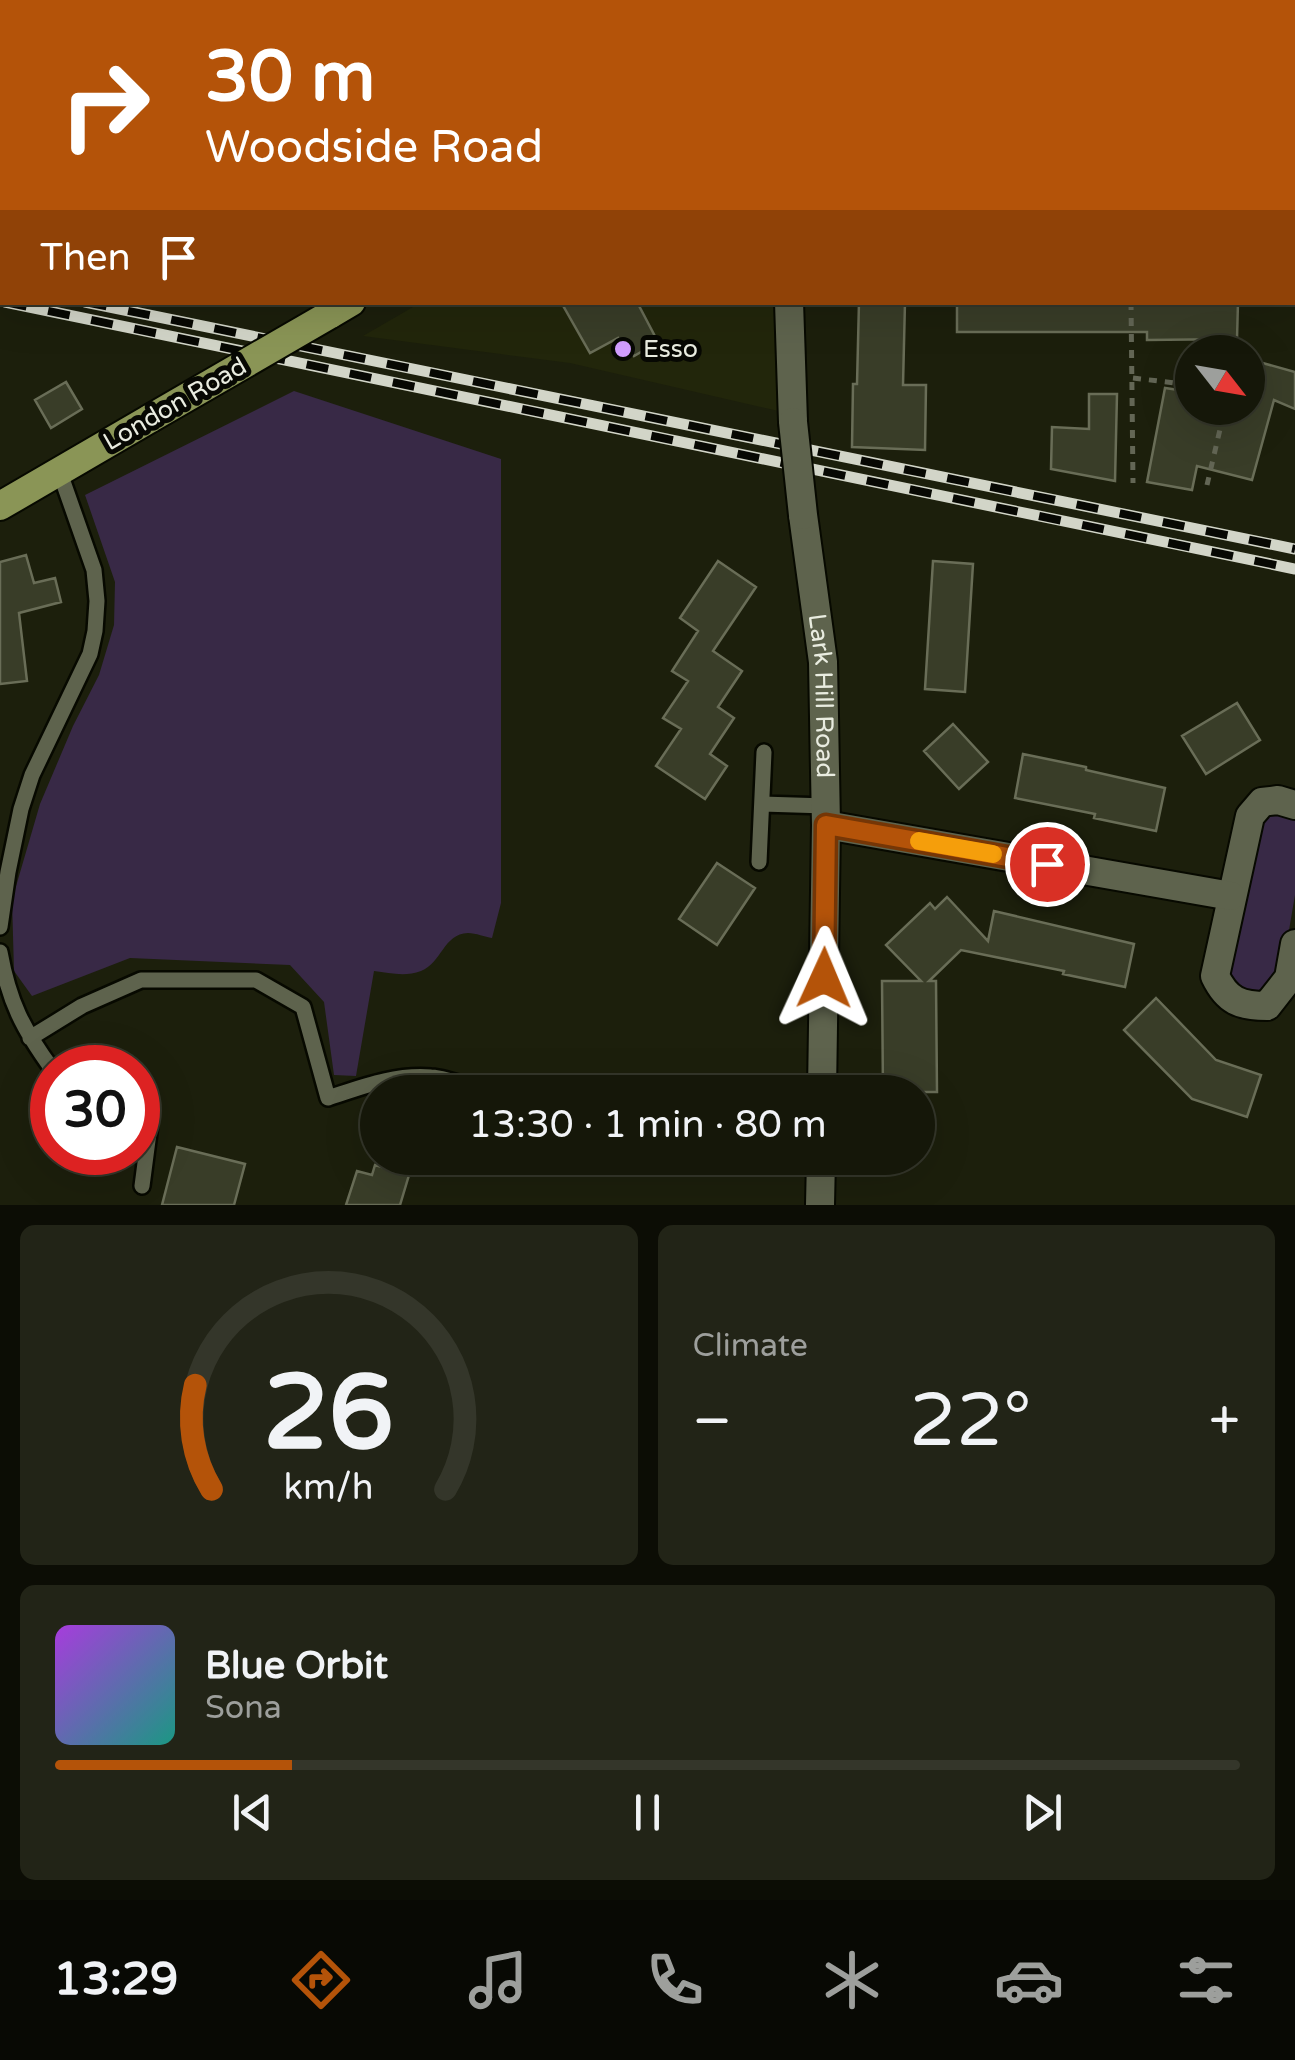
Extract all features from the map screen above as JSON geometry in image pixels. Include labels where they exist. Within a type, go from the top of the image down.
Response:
[{"type":"main road","name":"London Road","points":[[0,506],[340,309]]},
{"type":"street","name":"Lark Hill Road","points":[[789,305],[793,422],[823,662],[826,816],[822,1075]]},
{"type":"street","points":[[1295,806],[1278,800],[1262,802],[1250,816],[1215,976],[1222,990],[1249,1006],[1267,1006],[1289,978],[1295,944]]},
{"type":"street","points":[[826,816],[1231,896]]},
{"type":"street","points":[[820,1175],[820,1205]]},
{"type":"lane","points":[[0,927],[21,809],[32,776],[90,654],[95,632],[94,570],[60,473]]},
{"type":"lane","points":[[759,862],[764,752]]},
{"type":"lane","points":[[762,804],[826,816]]},
{"type":"lane","points":[[0,952],[12,1004],[35,1045]]},
{"type":"lane","points":[[30,1038],[82,1006],[142,980],[256,980],[303,1007],[328,1098],[360,1088]]},
{"type":"lane","points":[[142,1186],[143,1175]]},
{"type":"path","points":[[1131,305],[1133,483]]},
{"type":"path","points":[[1133,378],[1175,383]]},
{"type":"path","points":[[1207,486],[1221,425]]},
{"type":"shaded area","name":"Esso","points":[[417,305],[777,305],[783,412],[570,363],[363,336]]},
{"type":"shaded area","points":[[294,391],[501,459],[501,903],[492,938],[471,933],[453,938],[434,962],[415,973],[374,971],[356,1076],[334,1075],[324,1002],[290,965],[130,958],[32,996],[14,971],[12,900],[40,804],[99,675],[114,625],[115,582],[85,495]]},
{"type":"shaded area","points":[[1269,809],[1295,814],[1295,895],[1281,977],[1274,987],[1257,994],[1239,983],[1228,965],[1260,820]]},
{"type":"building","points":[[563,305],[639,305],[658,342],[634,356],[631,351],[626,353],[618,338],[590,353]]},
{"type":"building","points":[[859,305],[905,305],[903,385],[926,385],[925,450],[852,447],[853,384],[857,384]]},
{"type":"building","points":[[957,305],[1238,305],[1237,335],[1175,335],[1175,340],[1147,340],[1147,332],[957,332]]},
{"type":"building","points":[[1265,364],[1295,372],[1295,409],[1274,400],[1252,480],[1197,466],[1192,490],[1147,482],[1165,388],[1175,389],[1175,425],[1265,425]]},
{"type":"building","points":[[66,382],[82,409],[51,428],[35,400]]},
{"type":"building","points":[[1089,394],[1117,394],[1115,481],[1051,469],[1052,427],[1089,429]]},
{"type":"building","points":[[26,555],[34,583],[55,578],[61,602],[19,613],[27,681],[0,684],[0,562]]},
{"type":"building","points":[[718,561],[756,587],[713,651],[742,671],[718,707],[734,718],[710,754],[727,766],[705,799],[656,766],[681,729],[663,718],[688,681],[672,671],[698,631],[680,618]]},
{"type":"building","points":[[933,561],[973,564],[965,692],[925,689]]},
{"type":"building","points":[[1237,703],[1260,740],[1206,774],[1182,736]]},
{"type":"building","points":[[953,724],[988,762],[959,789],[924,751]]},
{"type":"building","points":[[1023,754],[1165,788],[1156,831],[1015,798]]},
{"type":"building","points":[[717,863],[755,888],[717,945],[679,919]]},
{"type":"building","points":[[947,897],[988,941],[994,911],[1134,944],[1125,987],[961,950],[929,981],[936,981],[937,1092],[935,1075],[883,1075],[882,981],[921,981],[886,945],[930,903],[935,909]]},
{"type":"building","points":[[1156,998],[1216,1060],[1261,1075],[1247,1117],[1192,1099],[1124,1030]]},
{"type":"building","points":[[177,1147],[245,1164],[234,1205],[162,1205]]},
{"type":"building","points":[[357,1171],[360,1175],[409,1175],[400,1205],[346,1205]]},
{"type":"railway","points":[[19,305],[1295,569]]},
{"type":"railway","points":[[100,305],[1295,549]]},
{"type":"slow traffic","points":[[919,841],[993,854]]},
{"type":"place","name":"Esso","points":[[623,349]]},
{"type":"route","points":[[824,978],[826,825],[1047,864]]}]
